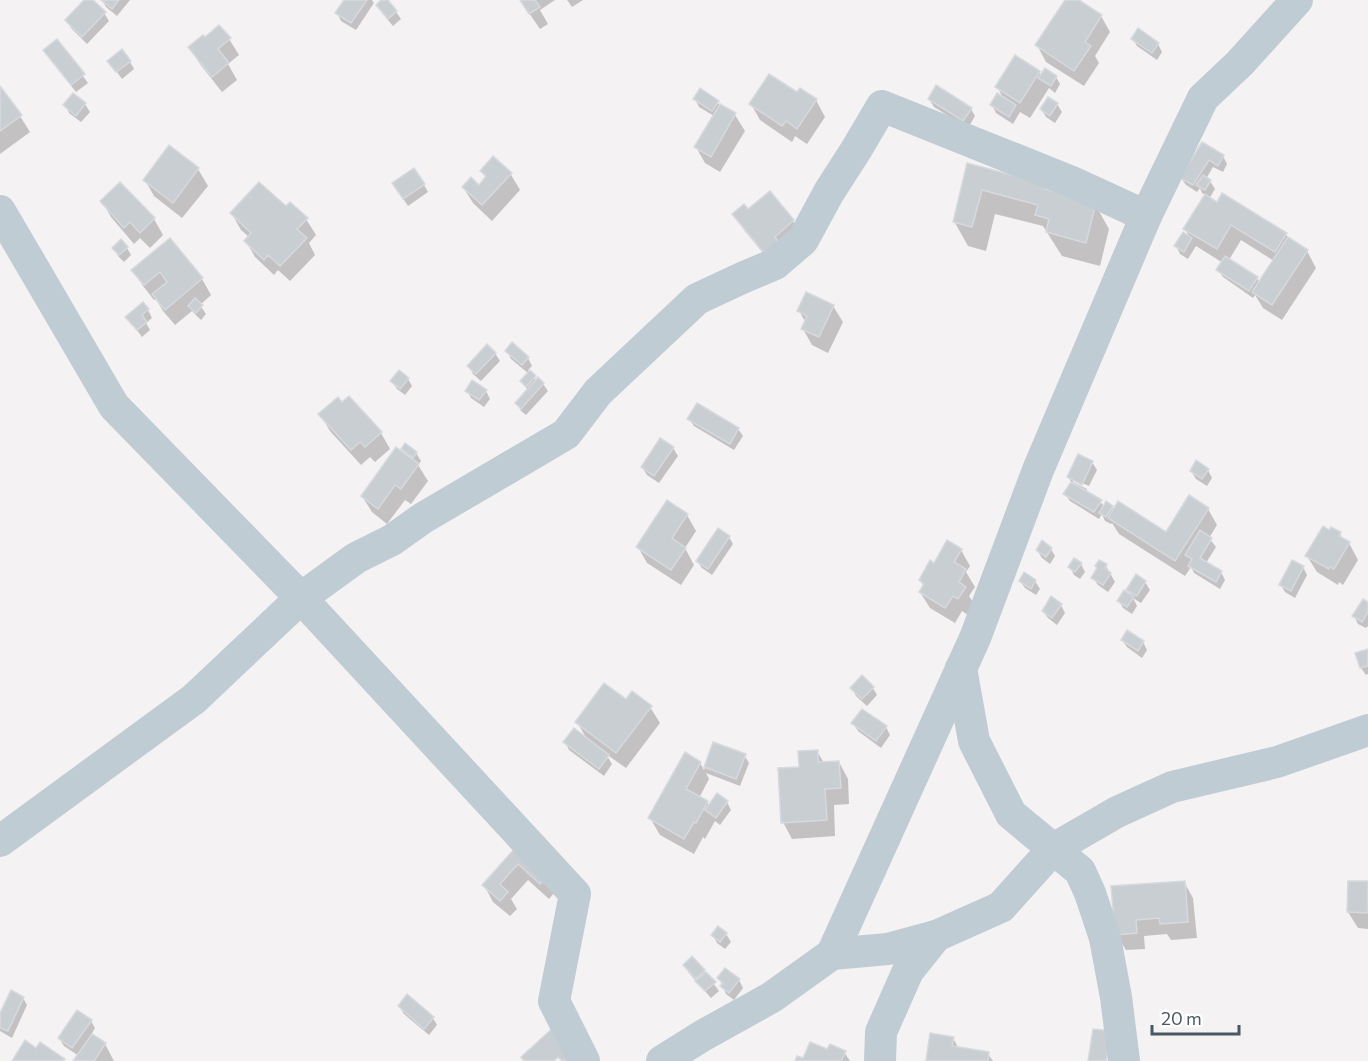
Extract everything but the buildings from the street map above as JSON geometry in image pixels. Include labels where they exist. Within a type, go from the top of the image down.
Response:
[{"type":"street","points":[[662,1061],[772,997],[832,954],[975,638],[1038,470],[1146,216],[1203,98],[1240,63],[1297,0]]},
{"type":"street","points":[[0,842],[194,699],[302,598],[356,558],[392,540],[423,518],[566,434],[598,392],[697,299],[775,264],[803,240],[829,192],[882,106],[1072,182],[1146,216]]},
{"type":"street","points":[[0,211],[114,406],[302,598],[575,894],[554,1001],[584,1061]]},
{"type":"street","points":[[961,668],[974,741],[1011,814],[1080,871],[1090,893],[1105,938],[1116,997],[1124,1061]]},
{"type":"street","points":[[832,954],[888,949],[936,936],[1001,907],[1053,849],[1117,812],[1172,787],[1277,762],[1368,730]]},
{"type":"street","points":[[880,1061],[881,1032],[908,971],[936,936]]}]
